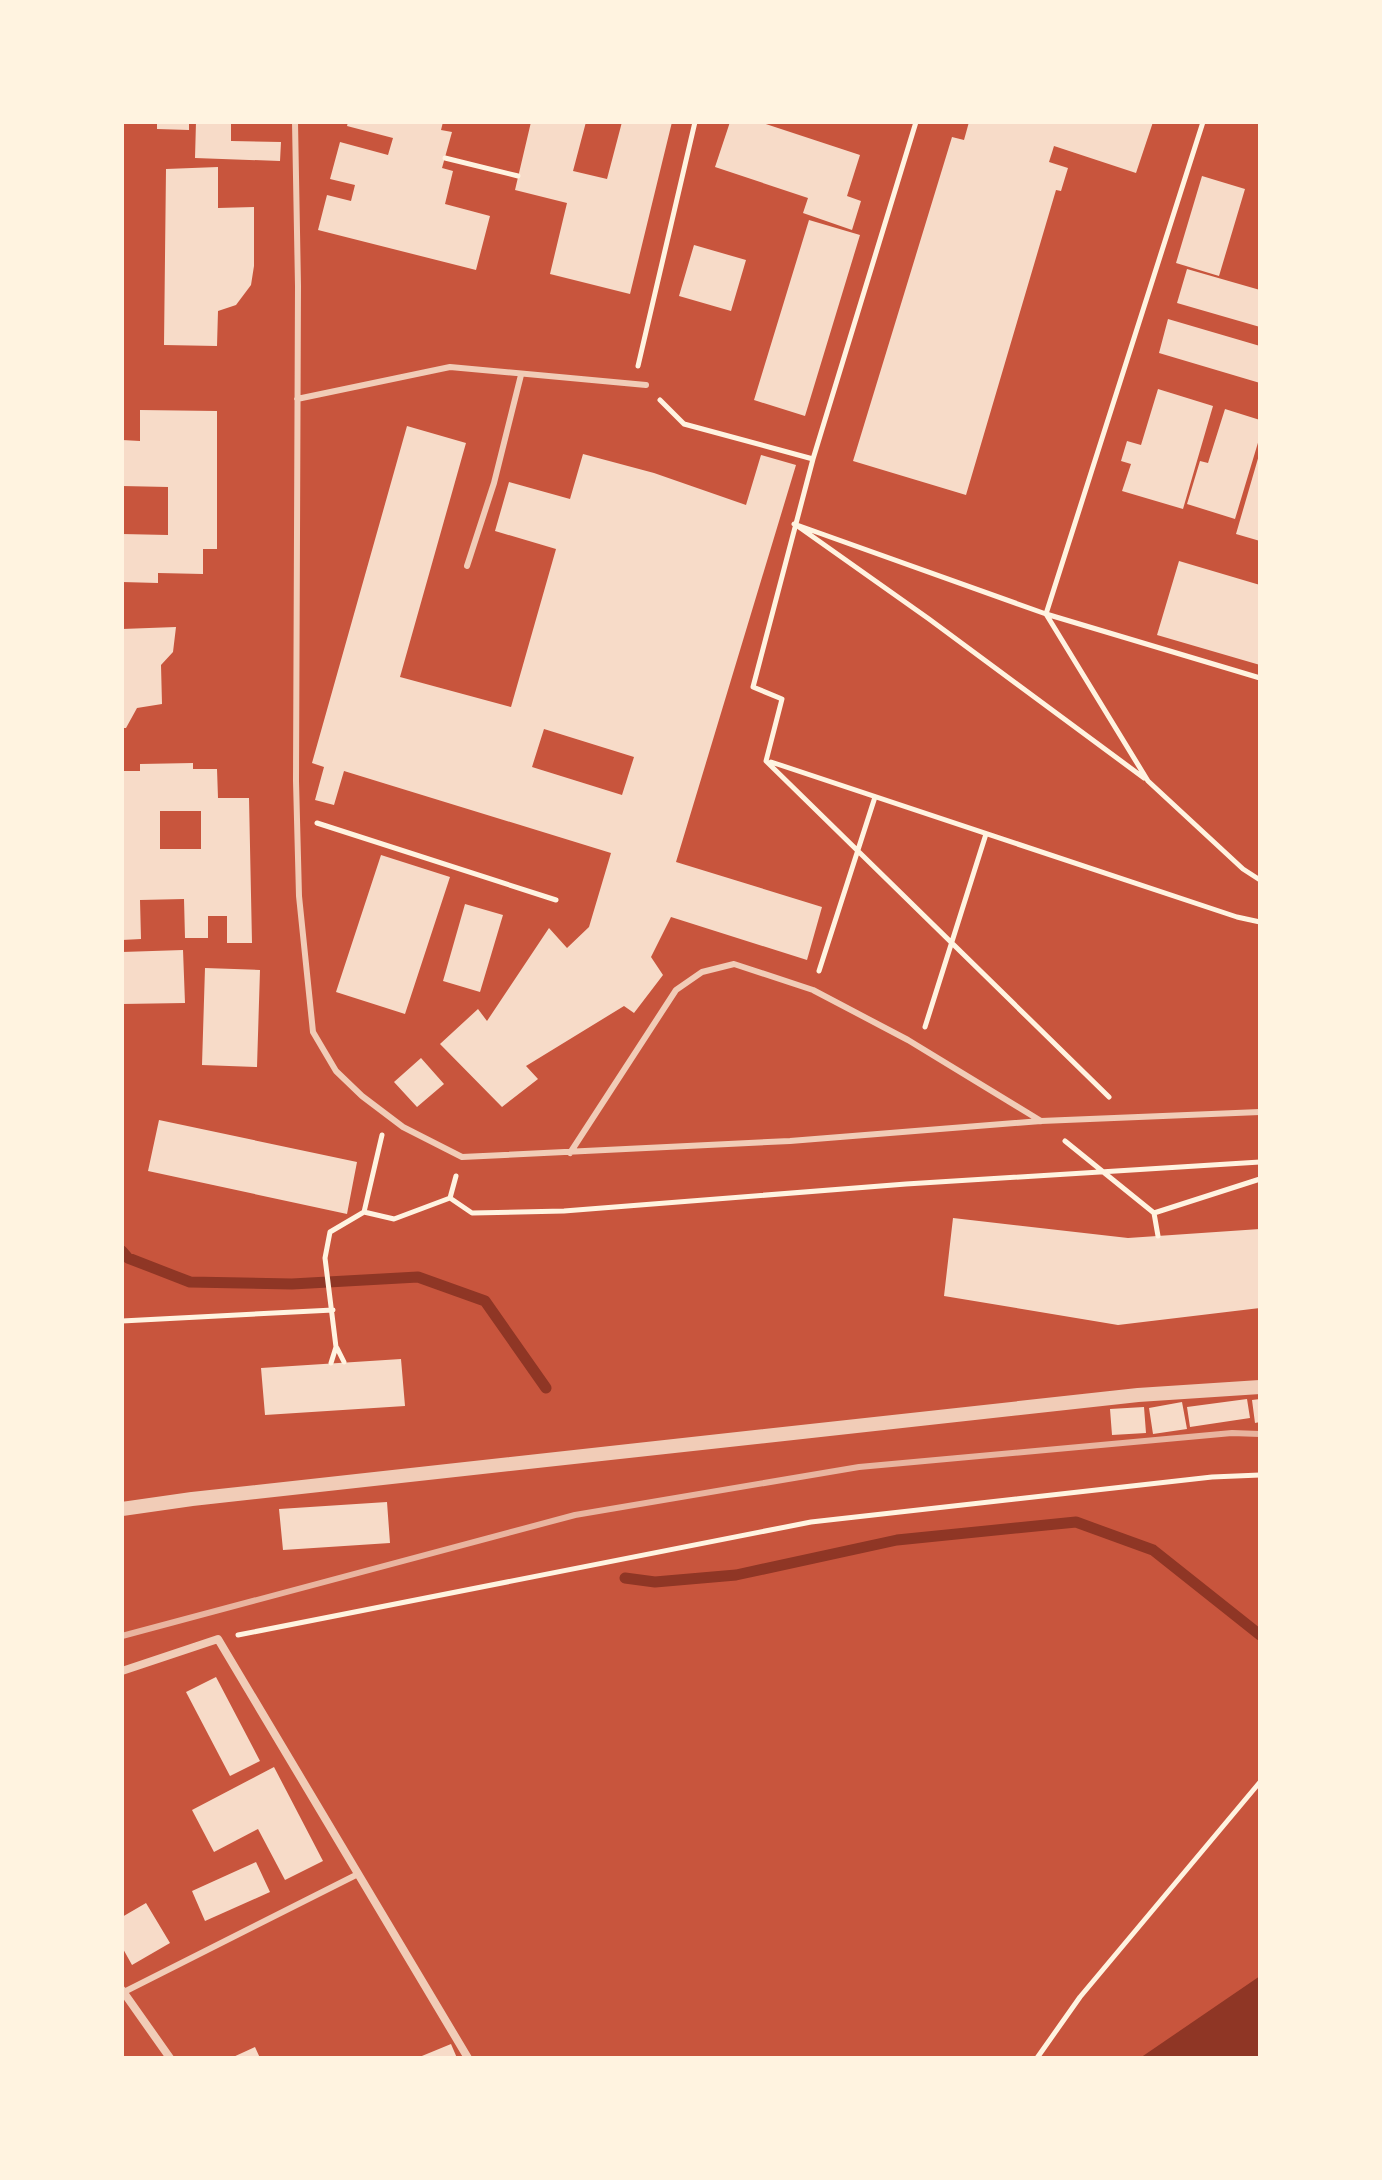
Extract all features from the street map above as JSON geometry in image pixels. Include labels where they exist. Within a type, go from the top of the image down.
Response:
[{"type":"street","points":[[122,1509],[1138,1395],[1260,1387]]},
{"type":"street","points":[[122,1671],[218,1639],[468,2058]]},
{"type":"street","points":[[123,1992],[170,2058]]},
{"type":"lane","points":[[295,122],[299,896],[313,1032],[336,1071],[362,1096],[403,1127],[462,1157],[790,1141],[1041,1121],[1260,1112]]},
{"type":"lane","points":[[297,399],[450,367],[646,385]]},
{"type":"lane","points":[[467,566],[494,483],[521,375]]},
{"type":"lane","points":[[570,1153],[676,990],[702,972],[734,964],[813,990],[919,1047],[1041,1121]]},
{"type":"lane","points":[[123,1992],[358,1874]]},
{"type":"path","points":[[634,385],[695,122]]},
{"type":"path","points":[[766,761],[782,699],[753,687],[794,524],[916,122]]},
{"type":"path","points":[[1148,781],[1046,614],[1203,122]]},
{"type":"path","points":[[445,158],[518,176]]},
{"type":"path","points":[[646,385],[684,424],[813,459]]},
{"type":"path","points":[[794,524],[1046,614],[1260,678]]},
{"type":"path","points":[[794,524],[929,619],[1148,781],[1243,869],[1260,880]]},
{"type":"path","points":[[766,761],[1260,922]]},
{"type":"path","points":[[766,761],[1129,1118]]},
{"type":"path","points":[[813,990],[875,797]]},
{"type":"path","points":[[297,816],[556,900]]},
{"type":"path","points":[[919,1047],[986,834]]},
{"type":"path","points":[[364,1212],[387,1115]]},
{"type":"path","points":[[1041,1121],[1154,1213],[1158,1236]]},
{"type":"path","points":[[450,1198],[462,1157]]},
{"type":"path","points":[[450,1198],[472,1213],[564,1211],[906,1184],[1260,1162]]},
{"type":"path","points":[[1154,1213],[1260,1179]]},
{"type":"path","points":[[331,1363],[336,1347],[325,1258],[330,1232],[364,1212],[394,1219],[450,1198]]},
{"type":"path","points":[[122,1321],[333,1310]]},
{"type":"path","points":[[336,1347],[344,1362]]},
{"type":"path","points":[[218,1639],[811,1522],[1196,1479],[1260,1475]]},
{"type":"path","points":[[1037,2058],[1080,1997],[1260,1782]]},
{"type":"shaded area","points":[[1260,1976],[1260,2058],[1140,2058]]},
{"type":"building","points":[[157,122],[189,122],[189,130],[157,129]]},
{"type":"building","points":[[196,122],[231,122],[231,141],[281,142],[280,161],[195,158]]},
{"type":"building","points":[[348,122],[443,122],[441,130],[452,132],[442,168],[453,171],[445,204],[490,216],[476,270],[318,230],[327,195],[351,201],[355,185],[330,179],[340,142],[388,155],[393,138],[347,126]]},
{"type":"building","points":[[531,122],[586,122],[573,171],[607,179],[622,122],[672,122],[630,294],[550,274],[567,203],[515,190]]},
{"type":"building","points":[[730,122],[760,122],[860,155],[847,196],[861,201],[852,230],[803,213],[808,198],[715,167]]},
{"type":"building","points":[[969,122],[1153,122],[1136,173],[1054,146],[1049,162],[1068,168],[1061,191],[1056,190],[966,495],[853,461],[952,137],[964,140]]},
{"type":"building","points":[[218,167],[218,208],[254,207],[251,285],[236,305],[218,311],[217,346],[164,345],[166,169]]},
{"type":"building","points":[[1202,176],[1245,189],[1219,276],[1176,263]]},
{"type":"building","points":[[809,220],[860,235],[805,416],[754,400]]},
{"type":"building","points":[[694,245],[746,260],[731,311],[679,296]]},
{"type":"building","points":[[1187,269],[1260,290],[1260,327],[1177,303]]},
{"type":"building","points":[[1168,319],[1260,346],[1260,383],[1159,353]]},
{"type":"building","points":[[1158,389],[1213,406],[1183,509],[1122,491],[1131,464],[1121,461],[1127,441],[1141,445]]},
{"type":"building","points":[[1225,409],[1260,420],[1260,436],[1235,519],[1187,504],[1200,461],[1208,463]]},
{"type":"building","points":[[140,410],[217,411],[217,549],[203,549],[203,574],[158,573],[158,583],[122,582],[122,534],[168,535],[168,487],[122,486],[122,440],[140,441]]},
{"type":"building","points":[[407,426],[466,443],[400,677],[511,707],[556,549],[495,531],[509,482],[570,499],[583,454],[654,473],[746,505],[761,455],[796,465],[676,862],[822,907],[807,960],[671,917],[651,957],[663,975],[634,1013],[624,1006],[526,1066],[538,1079],[502,1107],[440,1044],[478,1009],[487,1021],[549,928],[567,948],[589,927],[611,853],[344,771],[334,805],[315,800],[324,767],[312,763]],"holes":[[[544,729],[634,757],[622,795],[532,767]]]},
{"type":"building","points":[[1260,455],[1260,541],[1236,534]]},
{"type":"building","points":[[1179,561],[1260,585],[1260,665],[1157,635]]},
{"type":"building","points":[[176,627],[173,652],[161,665],[162,704],[137,708],[126,728],[122,728],[122,629]]},
{"type":"building","points":[[193,763],[193,769],[217,769],[218,798],[249,798],[252,943],[227,943],[227,916],[208,916],[208,938],[185,938],[184,899],[140,900],[141,939],[122,940],[122,771],[140,771],[140,764]],"holes":[[[160,811],[201,811],[201,849],[160,849]]]},
{"type":"building","points":[[381,855],[450,877],[405,1014],[336,992]]},
{"type":"building","points":[[465,904],[503,915],[480,992],[443,981]]},
{"type":"building","points":[[183,950],[185,1003],[122,1004],[122,952]]},
{"type":"building","points":[[205,968],[260,970],[257,1067],[202,1065]]},
{"type":"building","points":[[421,1058],[444,1084],[417,1107],[394,1082]]},
{"type":"building","points":[[159,1120],[357,1162],[347,1214],[148,1171]]},
{"type":"building","points":[[953,1218],[1128,1238],[1260,1229],[1260,1308],[1118,1325],[944,1296]]},
{"type":"building","points":[[401,1359],[405,1406],[265,1415],[261,1368]]},
{"type":"building","points":[[1247,1399],[1250,1418],[1190,1427],[1187,1407]]},
{"type":"building","points":[[1260,1399],[1260,1422],[1255,1423],[1252,1400]]},
{"type":"building","points":[[1182,1402],[1187,1429],[1153,1434],[1149,1408]]},
{"type":"building","points":[[1144,1407],[1146,1433],[1112,1435],[1110,1409]]},
{"type":"building","points":[[387,1502],[390,1543],[283,1550],[279,1509]]},
{"type":"building","points":[[216,1677],[260,1761],[230,1776],[186,1692]]},
{"type":"building","points":[[274,1767],[323,1861],[285,1880],[258,1829],[214,1852],[192,1810]]},
{"type":"building","points":[[256,1862],[270,1892],[205,1921],[192,1891]]},
{"type":"building","points":[[146,1903],[170,1943],[132,1965],[122,1947],[122,1917]]},
{"type":"building","points":[[451,2044],[457,2058],[417,2058]]},
{"type":"building","points":[[255,2047],[260,2058],[231,2058]]},
{"type":"waterway","points":[[122,1251],[128,1258],[190,1282],[292,1284],[418,1277],[485,1301],[546,1388]]},
{"type":"waterway","points":[[625,1578],[655,1582],[736,1575],[897,1540],[1076,1522],[1153,1550],[1260,1635]]},
{"type":"railway","points":[[122,1636],[575,1515],[859,1467],[1232,1433],[1260,1434]]}]
